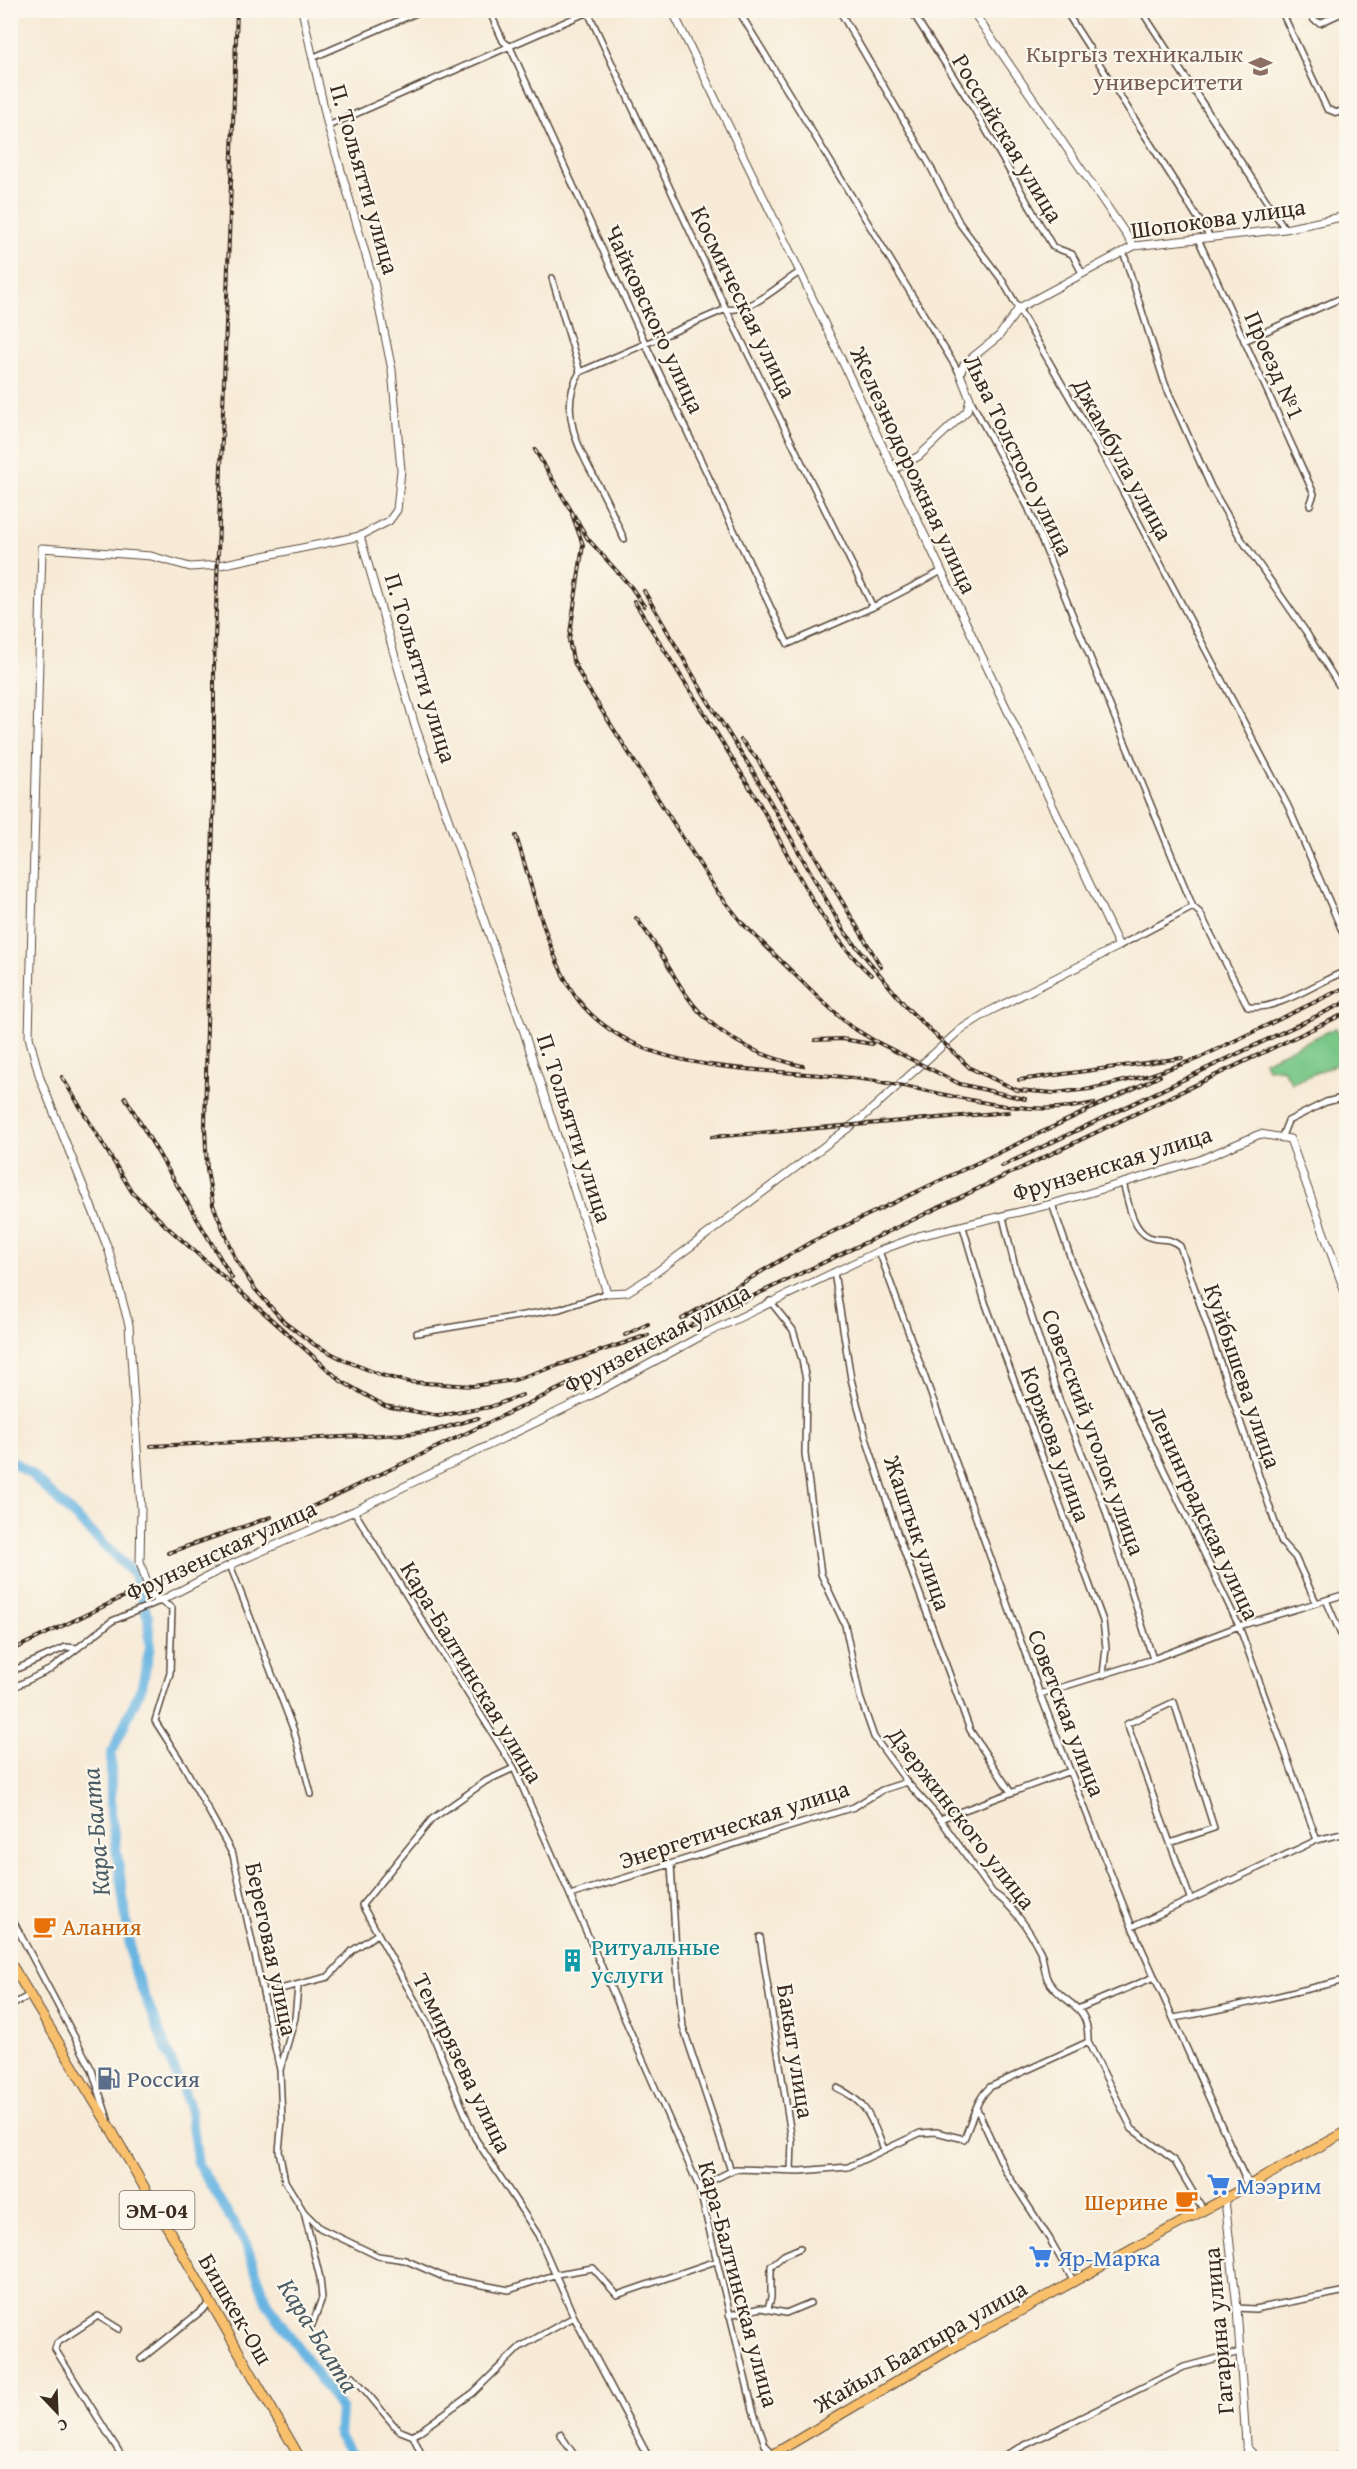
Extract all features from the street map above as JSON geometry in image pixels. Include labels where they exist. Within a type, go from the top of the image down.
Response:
[{"type":"highway","name":"Бишкек-Ош","points":[[10,1962],[112,2131],[300,2458]]},
{"type":"highway","name":"Жайыл Баатыра улица","points":[[773,2457],[1072,2278],[1225,2200],[1247,2182],[1347,2132]]},
{"type":"street","name":"П. Тольятти улица","points":[[302,10],[328,126],[374,283],[392,370],[401,470],[397,510],[389,521],[360,536],[415,726],[524,1032],[607,1293]]},
{"type":"street","points":[[311,58],[423,10]]},
{"type":"street","name":"Чайковского улица","points":[[489,10],[503,41],[510,47],[646,345],[788,644],[873,607]]},
{"type":"street","name":"Железнодорожная улица","points":[[672,10],[800,272],[1119,946]]},
{"type":"street","name":"Льва Толстого улица","points":[[738,10],[960,374],[970,399],[1028,507],[1193,907],[1200,913],[1248,1006],[1257,1008],[1283,1001],[1320,981],[1347,971]]},
{"type":"street","name":"Джамбула улица","points":[[839,10],[928,162],[960,224],[1002,280],[1107,462],[1288,806],[1347,940]]},
{"type":"street","name":"Российская улица","points":[[911,10],[943,65],[974,109],[1053,248],[1072,254],[1082,273]]},
{"type":"street","points":[[972,10],[1134,246]]},
{"type":"street","points":[[1065,10],[1210,237]]},
{"type":"street","points":[[1141,10],[1285,229]]},
{"type":"street","points":[[1281,10],[1327,109],[1337,113],[1347,108]]},
{"type":"street","points":[[1308,10],[1314,20],[1320,22],[1347,11]]},
{"type":"street","points":[[328,126],[589,11]]},
{"type":"street","name":"Космическая улица","points":[[589,11],[726,309],[873,607]]},
{"type":"street","name":"Шопокова улица","points":[[960,374],[964,364],[999,336],[1019,308],[1134,246],[1199,241],[1210,237],[1285,229],[1347,216]]},
{"type":"street","name":"Проезд №1","points":[[1199,241],[1314,494],[1310,505]]},
{"type":"street","points":[[1123,251],[1165,384],[1211,487],[1240,537],[1306,632],[1347,697]]},
{"type":"street","points":[[624,539],[583,458],[574,432],[568,405],[573,383],[580,372],[726,309],[737,310],[759,300],[800,272]]},
{"type":"street","points":[[552,278],[580,372]]},
{"type":"street","points":[[1244,341],[1347,296]]},
{"type":"street","points":[[892,470],[919,456],[967,411],[970,399]]},
{"type":"street","points":[[160,1601],[150,1593],[140,1562],[141,1509],[129,1325],[109,1251],[40,1078],[30,1036],[29,968],[43,576],[42,548],[151,556],[190,567],[220,565],[360,536]]},
{"type":"street","points":[[873,607],[940,572]]},
{"type":"street","points":[[417,1333],[560,1309],[607,1293],[627,1292],[863,1117],[960,1030],[988,1012],[1193,907]]},
{"type":"street","points":[[1347,1097],[1326,1102],[1288,1121],[1282,1136],[1290,1139],[1347,1295]]},
{"type":"street","name":"Фрунзенская улица","points":[[10,1689],[51,1669],[112,1621],[160,1601],[230,1565],[354,1511],[586,1398],[770,1301],[879,1251],[919,1236],[1052,1204],[1200,1160],[1260,1134],[1282,1136]]},
{"type":"street","name":"Куйбышева улица","points":[[1123,1183],[1133,1218],[1140,1229],[1150,1237],[1169,1238],[1180,1246],[1282,1543],[1295,1557],[1316,1602]]},
{"type":"street","name":"Ленинградская улица","points":[[1052,1204],[1072,1262],[1137,1414],[1239,1626],[1317,1840]]},
{"type":"street","name":"Советский уголок улица","points":[[1003,1217],[1016,1267],[1060,1402],[1103,1503],[1153,1659]]},
{"type":"street","name":"Коржова улица","points":[[963,1227],[984,1302],[1103,1621],[1106,1648],[1103,1675]]},
{"type":"street","name":"Советская улица","points":[[879,1251],[1070,1771],[1132,1927],[1247,2182]]},
{"type":"street","name":"Жаштык улица","points":[[834,1272],[854,1389],[866,1438],[897,1532],[970,1730],[1010,1791]]},
{"type":"street","name":"Дзержинского улица","points":[[770,1301],[793,1330],[806,1380],[805,1454],[820,1574],[845,1625],[860,1697],[874,1737],[907,1782],[940,1819],[993,1893],[1005,1899],[1041,1952],[1048,1982],[1080,2008],[1089,2029],[1088,2042]]},
{"type":"street","name":"Кара-Балтинская улица","points":[[354,1511],[514,1768],[699,2187],[753,2410],[765,2445],[773,2457]]},
{"type":"street","points":[[230,1565],[294,1731],[311,1794]]},
{"type":"street","points":[[1040,1694],[1153,1659],[1239,1626],[1347,1594]]},
{"type":"street","points":[[1326,1600],[1347,1646]]},
{"type":"street","name":"Береговая улица","points":[[160,1601],[172,1608],[170,1673],[155,1720],[184,1766],[233,1855],[280,2070],[282,2120],[279,2151],[285,2181],[304,2212],[320,2278],[322,2298],[312,2325]]},
{"type":"street","points":[[10,1672],[66,1647],[78,1648]]},
{"type":"street","points":[[1170,1843],[1214,1828],[1174,1702],[1127,1724],[1170,1843],[1190,1898]]},
{"type":"street","name":"Темирязева улица","points":[[514,1768],[486,1781],[432,1819],[362,1905],[376,1935],[429,2026],[475,2139],[538,2235],[574,2317],[649,2458]]},
{"type":"street","points":[[940,1819],[1010,1791],[1070,1771]]},
{"type":"street","name":"Энергетическая улица","points":[[570,1895],[854,1807],[882,1790],[907,1782]]},
{"type":"street","points":[[1132,1927],[1317,1840],[1347,1833]]},
{"type":"street","name":"Кара-Балтинская улица","points":[[671,1864],[677,1968],[684,2027],[730,2171]]},
{"type":"street","points":[[10,1915],[92,2070],[112,2131]]},
{"type":"street","points":[[264,1994],[298,1987],[328,1977],[353,1950],[376,1935]]},
{"type":"street","name":"Бакыт улица","points":[[760,1937],[792,2141],[791,2171]]},
{"type":"street","points":[[1080,2008],[1154,1977]]},
{"type":"street","points":[[1173,2018],[1225,2010],[1279,1994],[1347,1980]]},
{"type":"street","points":[[280,2070],[295,2018],[298,1987]]},
{"type":"street","points":[[10,2006],[30,1995]]},
{"type":"street","points":[[699,2187],[730,2171],[791,2171],[848,2167],[872,2158],[884,2149],[920,2133],[936,2132],[964,2139],[980,2096],[990,2087],[1088,2042],[1132,2129],[1174,2160],[1204,2211]]},
{"type":"street","points":[[837,2088],[855,2097],[871,2118],[884,2149]]},
{"type":"street","points":[[977,2109],[1006,2172],[1072,2278]]},
{"type":"street","name":"Гагарина улица","points":[[1225,2200],[1237,2308],[1247,2458]]},
{"type":"street","points":[[304,2212],[320,2228],[378,2256],[405,2260],[446,2278],[509,2290],[557,2274],[593,2268],[617,2295],[716,2261]]},
{"type":"street","points":[[768,2308],[771,2298],[771,2266],[784,2255],[800,2248]]},
{"type":"street","points":[[1237,2308],[1255,2308],[1347,2291]]},
{"type":"street","points":[[141,2359],[210,2304]]},
{"type":"street","points":[[729,2315],[768,2308],[786,2313],[810,2304]]},
{"type":"street","points":[[119,2329],[98,2316],[57,2343],[55,2349],[123,2458]]},
{"type":"street","points":[[413,2436],[473,2393],[520,2348],[574,2317]]},
{"type":"street","points":[[999,2458],[1185,2367],[1240,2352]]},
{"type":"street","points":[[353,2376],[398,2430],[413,2436],[423,2458]]},
{"type":"street","points":[[560,2434],[576,2458]]},
{"type":"street","points":[[1246,2447],[1257,2458]]},
{"type":"street","points":[[1333,2458],[1347,2452]]},
{"type":"green space","points":[[1336,1028],[1346,1050],[1346,1060],[1292,1083],[1282,1068],[1267,1069],[1264,1061]]},
{"type":"waterway","name":"Кара-Балта","points":[[10,1460],[31,1474],[134,1574],[148,1618],[150,1647],[142,1686],[111,1754],[111,1813],[133,1967],[189,2105],[198,2164],[246,2244],[267,2303],[341,2409],[339,2436],[354,2458]]},
{"type":"railway","points":[[237,10],[214,667],[214,792],[205,1128],[207,1170],[213,1205],[236,1260],[255,1289],[284,1322],[315,1345],[381,1375],[409,1382],[473,1386],[514,1380],[648,1335]]},
{"type":"railway","points":[[535,450],[588,539],[631,587],[644,606]]},
{"type":"railway","points":[[572,514],[583,545],[569,640],[573,660],[585,684],[716,890],[742,923],[850,1026],[960,1084],[1025,1099]]},
{"type":"railway","points":[[644,591],[708,701],[752,770],[844,931],[908,1009],[970,1068],[1017,1090],[1054,1093],[1090,1089],[1150,1075],[1197,1059],[1346,987]]},
{"type":"railway","points":[[634,601],[744,778],[822,916],[853,957],[871,975]]},
{"type":"railway","points":[[741,740],[758,760],[881,967]]},
{"type":"railway","points":[[516,836],[550,945],[569,985],[593,1017],[639,1046],[674,1058],[701,1063],[869,1080],[1009,1106],[1066,1108],[1094,1103]]},
{"type":"railway","points":[[636,918],[687,996],[710,1022],[723,1033],[753,1050],[803,1066]]},
{"type":"railway","points":[[1002,1166],[1346,1002]]},
{"type":"railway","points":[[10,1651],[1346,1013]]},
{"type":"railway","points":[[815,1040],[842,1039],[872,1044]]},
{"type":"railway","points":[[1019,1080],[1182,1058]]},
{"type":"railway","points":[[682,1319],[811,1242],[1160,1076]]},
{"type":"railway","points":[[62,1077],[132,1192],[166,1226],[341,1381],[385,1406],[439,1416],[490,1407],[522,1395]]},
{"type":"railway","points":[[125,1097],[232,1278]]},
{"type":"railway","points":[[712,1137],[1009,1112]]},
{"type":"railway","points":[[625,1335],[648,1324]]},
{"type":"railway","points":[[151,1446],[406,1434],[433,1431],[478,1418]]},
{"type":"railway","points":[[168,1553],[271,1517]]},
{"type":"place","name":"Кыргыз техникалык университети","points":[[1261,67]]},
{"type":"place","name":"Алания","points":[[44,1926]]},
{"type":"place","name":"Ритуальные услуги","points":[[573,1960]]},
{"type":"place","name":"Россия","points":[[109,2078]]},
{"type":"place","name":"Мээрим","points":[[1218,2185]]},
{"type":"place","name":"Шерине","points":[[1186,2201]]},
{"type":"place","name":"Яр-Марка","points":[[1040,2257]]}]
